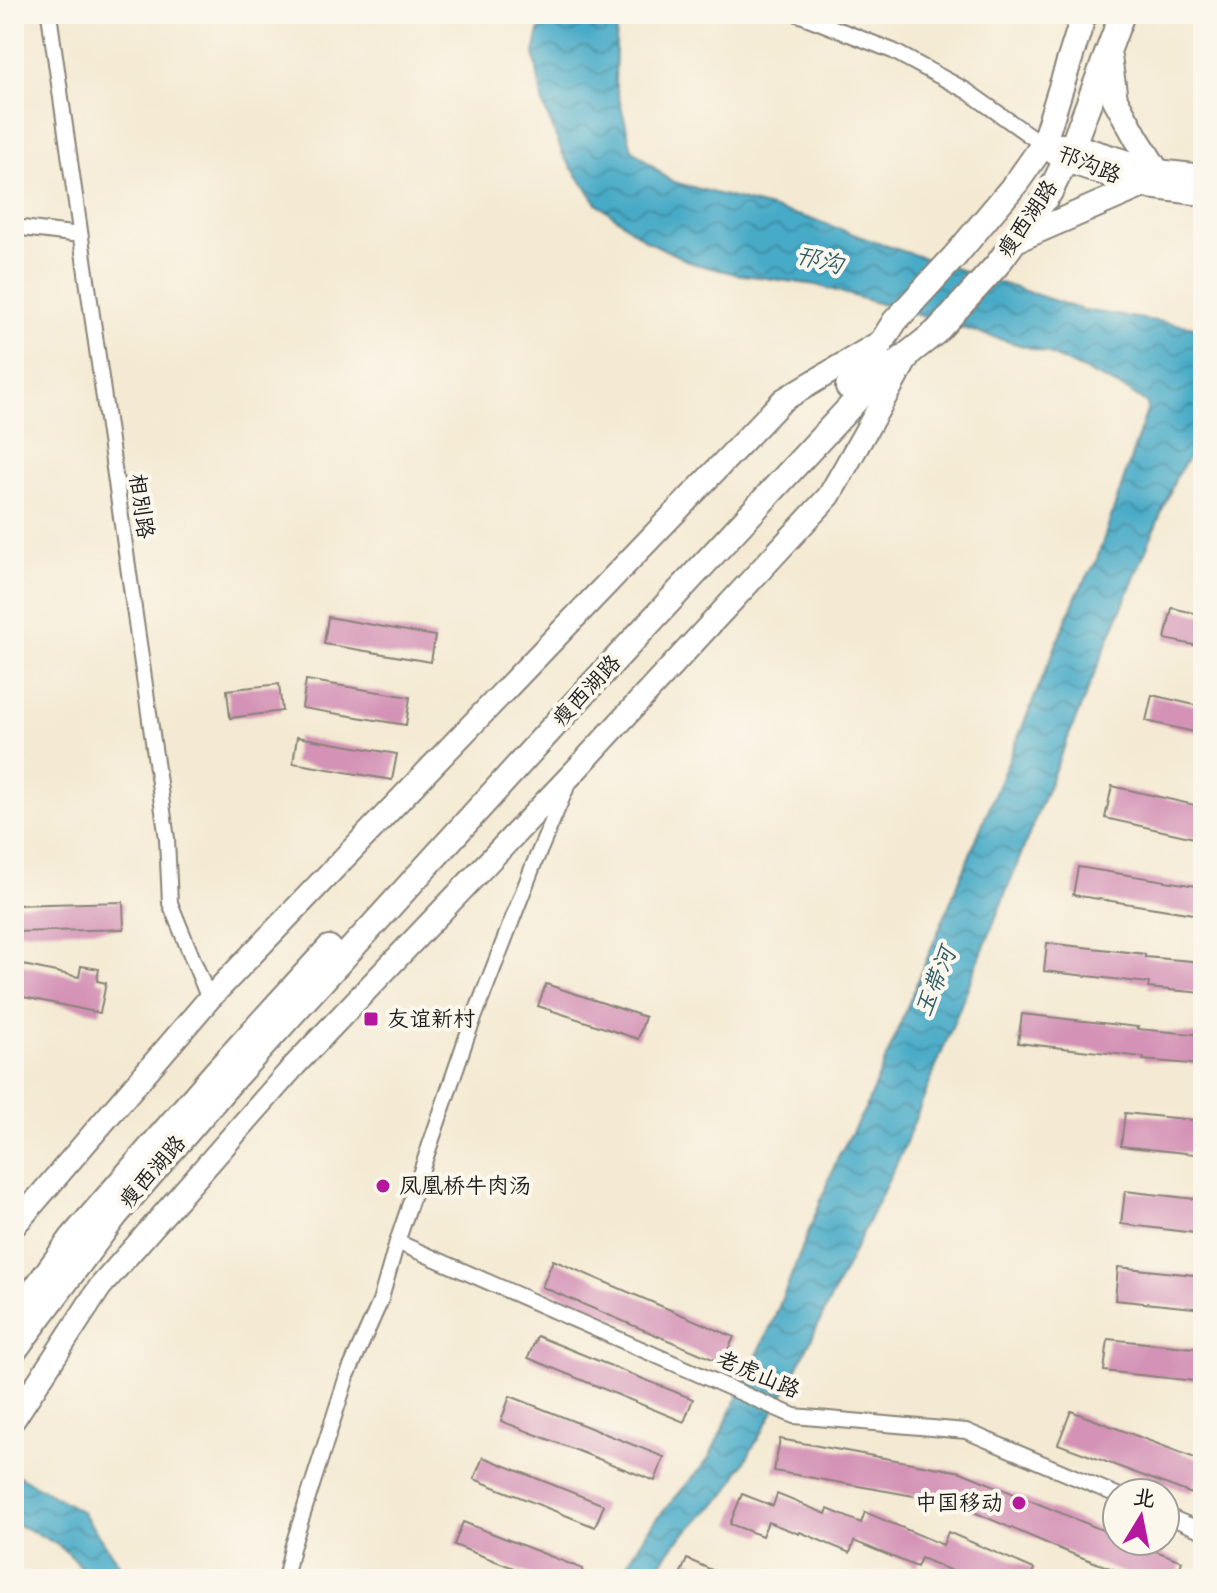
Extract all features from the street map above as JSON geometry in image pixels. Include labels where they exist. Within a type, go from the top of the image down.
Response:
[{"type":"main road","name":"瘦西湖路","points":[[14,1318],[72,1238],[215,1073],[866,367],[889,331],[1017,182],[1043,145],[1084,14]]},
{"type":"main road","name":"瘦西湖路","points":[[14,1351],[115,1216],[234,1078],[584,693],[875,380],[936,332],[997,265],[1050,192],[1069,153],[1122,14]]},
{"type":"main road","points":[[1014,241],[1149,178],[1137,139],[1115,99],[1108,52]]},
{"type":"street","name":"相别路","points":[[49,14],[167,839],[170,903],[209,999]]},
{"type":"street","points":[[798,14],[893,51],[967,91],[1043,145]]},
{"type":"street","name":"邗沟路","points":[[1043,145],[1203,194]]},
{"type":"street","name":"邗沟路","points":[[1149,178],[1203,176]]},
{"type":"street","points":[[14,227],[80,235]]},
{"type":"street","points":[[14,1226],[209,999],[783,400],[889,331]]},
{"type":"street","points":[[14,1419],[100,1287],[295,1065],[572,774],[829,496],[910,352]]},
{"type":"street","points":[[285,1579],[347,1376],[380,1302],[397,1242],[467,1036],[572,774]]},
{"type":"street","name":"老虎山路","points":[[397,1242],[794,1416],[966,1431],[1101,1488]]},
{"type":"street","points":[[1181,1522],[1203,1531]]},
{"type":"water","points":[[543,14],[617,14],[615,82],[632,149],[670,181],[815,220],[1083,310],[1203,328],[1203,436],[1177,475],[902,1152],[789,1385],[726,1494],[675,1543],[650,1579],[618,1579],[652,1524],[708,1460],[774,1319],[838,1157],[866,1107],[1077,594],[1096,562],[1147,404],[1127,390],[1047,353],[816,285],[736,274],[692,263],[645,240],[597,203],[564,157],[543,104],[534,53]]},
{"type":"water","points":[[14,1473],[82,1512],[119,1564],[125,1579],[87,1579],[65,1551],[14,1523]]},
{"type":"building","points":[[1172,608],[1203,615],[1203,647],[1165,639]]},
{"type":"building","points":[[328,617],[435,636],[431,662],[324,644]]},
{"type":"building","points":[[306,680],[410,697],[406,725],[302,708]]},
{"type":"building","points":[[279,684],[282,711],[230,718],[227,690]]},
{"type":"building","points":[[1152,695],[1203,707],[1203,734],[1146,721]]},
{"type":"building","points":[[297,737],[397,754],[392,780],[293,763]]},
{"type":"building","points":[[1112,786],[1203,807],[1203,840],[1105,818]]},
{"type":"building","points":[[1078,867],[1203,887],[1200,915],[1073,895]]},
{"type":"building","points":[[123,902],[124,929],[14,932],[14,905]]},
{"type":"building","points":[[1047,943],[1203,962],[1203,993],[1148,988],[1149,983],[1044,971]]},
{"type":"building","points":[[14,963],[79,977],[81,966],[99,969],[97,981],[106,983],[100,1013],[14,995]]},
{"type":"building","points":[[546,984],[645,1017],[638,1039],[538,1006]]},
{"type":"building","points":[[1022,1014],[1203,1035],[1203,1065],[1018,1043]]},
{"type":"building","points":[[1125,1113],[1203,1121],[1203,1155],[1121,1146]]},
{"type":"building","points":[[1125,1191],[1203,1200],[1203,1234],[1121,1224]]},
{"type":"building","points":[[553,1260],[734,1337],[722,1363],[542,1287]]},
{"type":"building","points":[[1118,1267],[1203,1276],[1203,1309],[1115,1300]]},
{"type":"building","points":[[537,1336],[693,1399],[684,1422],[528,1358]]},
{"type":"building","points":[[1108,1339],[1203,1349],[1203,1382],[1104,1371]]},
{"type":"building","points":[[510,1396],[664,1457],[655,1481],[501,1421]]},
{"type":"building","points":[[1071,1411],[1203,1461],[1192,1494],[1181,1490],[1181,1477],[1146,1477],[1058,1444]]},
{"type":"building","points":[[780,1439],[961,1472],[1101,1529],[1101,1557],[1172,1557],[1182,1561],[1176,1579],[1139,1579],[953,1503],[774,1471]]},
{"type":"building","points":[[483,1457],[604,1505],[595,1527],[474,1479]]},
{"type":"building","points":[[742,1494],[773,1506],[777,1494],[826,1514],[828,1509],[861,1523],[865,1512],[943,1545],[948,1532],[1034,1569],[1030,1579],[971,1579],[921,1558],[917,1567],[854,1541],[850,1553],[768,1522],[762,1536],[730,1524]]},
{"type":"building","points":[[463,1522],[583,1569],[579,1579],[542,1579],[454,1545]]},
{"type":"building","points":[[687,1559],[732,1579],[678,1579]]},
{"type":"place","name":"友谊新村","points":[[371,1019]]},
{"type":"place","name":"凤凰桥牛肉汤","points":[[383,1186]]},
{"type":"place","name":"中国移动","points":[[1019,1503]]},
{"type":"water label","name":"邗沟","points":[[819,261]]},
{"type":"water label","name":"玉带河","points":[[936,982]]}]
